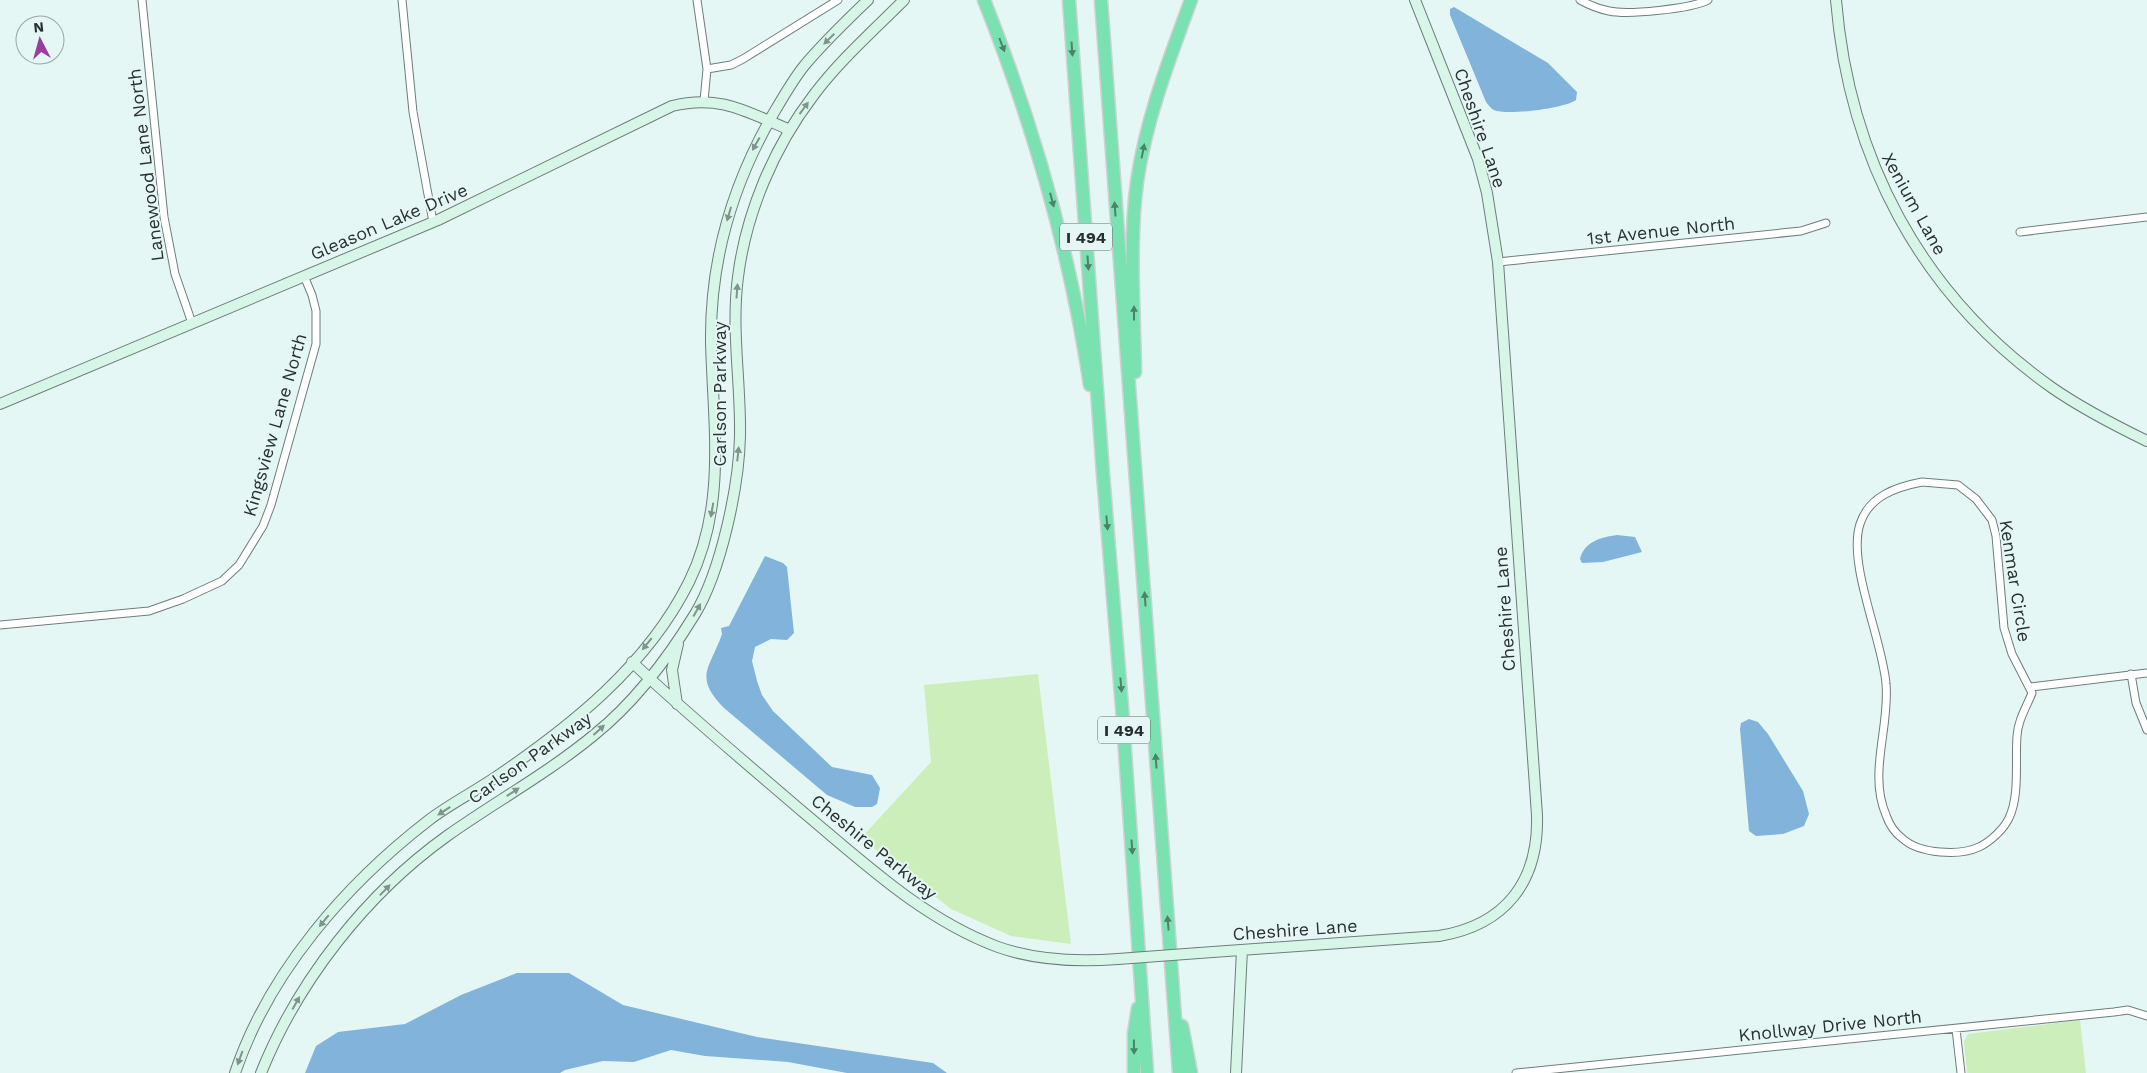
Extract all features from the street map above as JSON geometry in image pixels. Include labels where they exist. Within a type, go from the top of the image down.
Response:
[{"type":"highway","points":[[984,0],[1020,96],[1065,248],[1088,375],[1103,474]]},
{"type":"highway","name":"I 494","points":[[1069,0],[1103,474],[1122,707],[1147,1073]]},
{"type":"highway","name":"I 494","points":[[1101,0],[1125,352],[1136,467],[1179,1073]]},
{"type":"highway","points":[[1136,467],[1135,201],[1150,119],[1191,0]]},
{"type":"highway","points":[[1172,972],[1191,1073]]},
{"type":"highway","points":[[1134,1073],[1134,1033],[1141,986]]},
{"type":"main road","name":"Carlson Parkway","points":[[235,1073],[247,1039],[267,1002],[302,949],[341,901],[389,854],[431,819],[497,777],[574,721],[605,694],[658,630],[688,582],[710,520],[716,467],[711,341],[715,274],[734,199],[751,153],[802,68],[868,0]]},
{"type":"main road","name":"Carlson Parkway","points":[[261,1073],[276,1039],[300,994],[347,931],[392,883],[445,837],[561,760],[596,734],[620,711],[649,678],[696,612],[708,586],[730,512],[740,436],[736,352],[738,276],[753,213],[768,174],[790,130],[814,93],[904,0]]},
{"type":"main road","name":"Cheshire Lane","points":[[1199,953],[1439,936],[1460,932],[1492,916],[1507,904],[1528,874],[1537,836],[1498,262],[1487,193],[1478,159],[1415,0]]},
{"type":"main road","name":"Xenium Lane","points":[[1836,0],[1849,93],[1866,146],[1896,211],[1934,272],[1968,313],[2031,371],[2079,404],[2147,440]]},
{"type":"main road","name":"Gleason Lake Drive","points":[[0,404],[433,222],[537,173],[658,112],[684,103],[704,101],[725,103],[790,130]]},
{"type":"main road","points":[[677,704],[672,670],[679,638]]},
{"type":"main road","name":"Cheshire Parkway","points":[[632,662],[677,704],[892,886],[950,925],[1000,947],[1027,955],[1058,960],[1118,959],[1199,953]]},
{"type":"main road","points":[[1236,1073],[1242,950]]},
{"type":"street","name":"Lanewood Lane North","points":[[142,0],[164,218],[175,274],[192,323]]},
{"type":"street","points":[[402,0],[413,112],[433,222]]},
{"type":"street","points":[[697,0],[706,69],[704,101]]},
{"type":"street","points":[[706,69],[731,65],[743,59],[838,0]]},
{"type":"street","points":[[1580,0],[1608,11],[1630,12],[1690,6],[1708,0]]},
{"type":"street","points":[[2020,232],[2147,217]]},
{"type":"street","name":"1st Avenue North","points":[[1498,262],[1801,231],[1826,223]]},
{"type":"street","name":"Kingsview Lane North","points":[[0,625],[149,611],[183,599],[222,581],[239,565],[263,526],[271,505],[316,344],[316,311],[304,276]]},
{"type":"street","name":"Kenmar Circle","points":[[1922,482],[1944,482],[1958,485],[1986,510],[1992,520],[1996,536],[2004,628],[2012,654],[2031,687],[2032,693],[2022,712],[2017,734],[2012,808],[2009,819],[2002,828],[1980,847],[1967,850],[1925,849],[1903,839],[1886,816],[1880,790],[1879,759],[1884,731],[1886,684],[1863,583],[1858,546],[1860,524],[1868,509],[1884,493],[1922,482]]},
{"type":"street","points":[[2031,687],[2147,673]]},
{"type":"street","points":[[2131,674],[2136,703],[2147,730]]},
{"type":"street","name":"Knollway Drive North","points":[[1516,1073],[2128,1010],[2147,1016]]},
{"type":"street","points":[[1956,1028],[1961,1073]]},
{"type":"green space","points":[[1038,674],[1071,944],[1011,936],[951,909],[861,838],[931,762],[924,685]]},
{"type":"green space","points":[[2080,1020],[2086,1073],[1967,1073],[1964,1041],[1968,1034]]},
{"type":"water","points":[[1454,7],[1548,63],[1577,92],[1576,100],[1561,106],[1536,110],[1501,112],[1492,109],[1486,102],[1450,15],[1450,9]]},
{"type":"water","points":[[1617,535],[1635,537],[1642,552],[1603,562],[1582,563],[1580,559],[1582,553],[1589,544],[1605,537]]},
{"type":"water","points":[[765,556],[783,563],[787,567],[794,633],[787,640],[771,639],[755,647],[752,661],[762,695],[773,711],[832,767],[872,775],[880,788],[877,804],[872,807],[855,807],[827,795],[724,708],[709,688],[707,672],[722,634],[721,628],[729,626]]},
{"type":"water","points":[[1749,719],[1758,722],[1768,734],[1803,791],[1809,814],[1804,826],[1783,834],[1756,836],[1749,831],[1740,729],[1741,723]]},
{"type":"water","points":[[517,973],[569,973],[623,1005],[757,1037],[933,1063],[947,1073],[847,1073],[788,1062],[705,1056],[671,1050],[634,1062],[603,1061],[565,1070],[560,1073],[305,1073],[316,1046],[338,1032],[405,1024],[461,995]]}]
